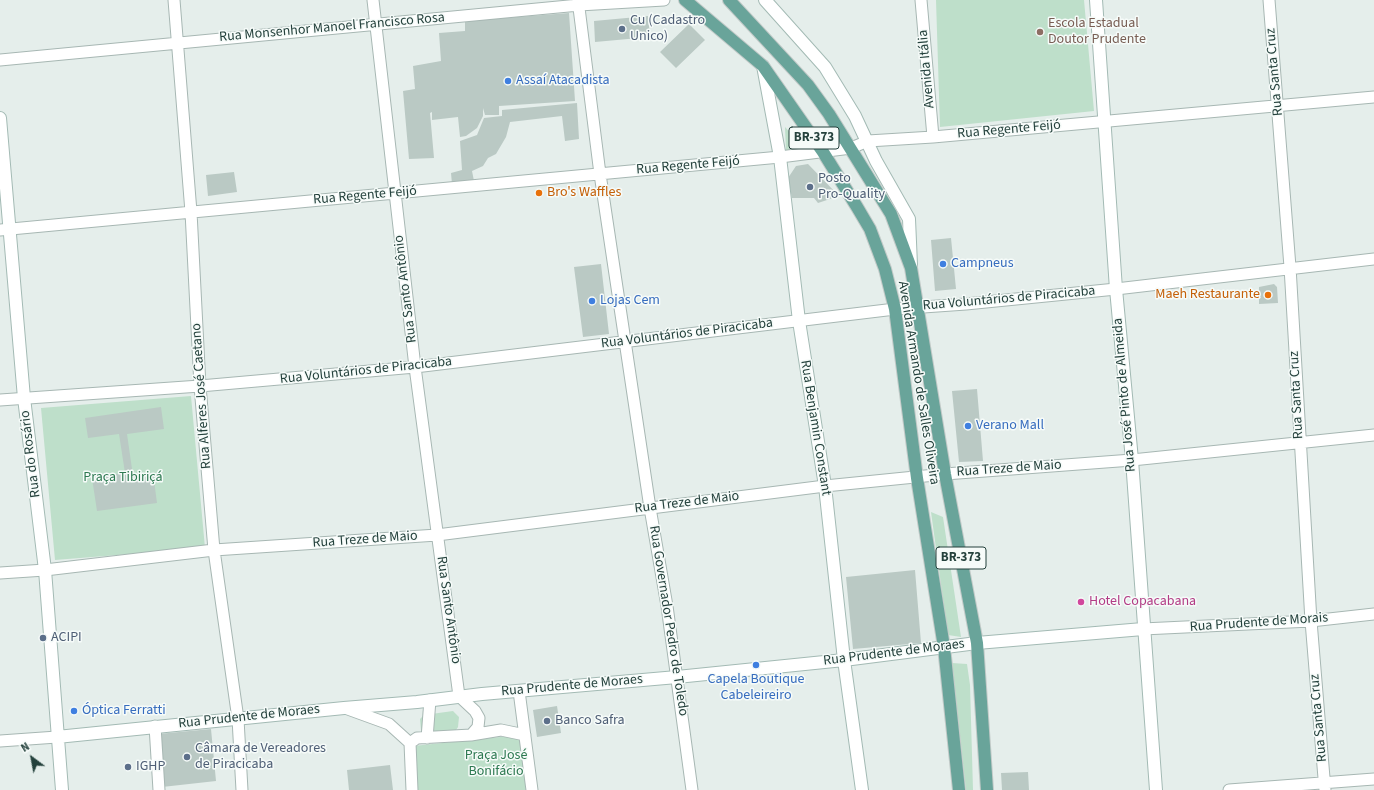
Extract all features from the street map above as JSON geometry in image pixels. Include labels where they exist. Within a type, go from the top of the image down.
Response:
[{"type":"main road","name":"Avenida Armando de Salles Oliveira","points":[[685,0],[763,66],[823,152],[870,229],[885,269],[895,309],[917,478],[944,646],[959,790]]},
{"type":"main road","name":"Avenida Armando de Salles Oliveira","points":[[729,0],[808,85],[851,148],[892,214],[911,268],[912,287],[918,308],[945,474],[976,643],[988,790]]},
{"type":"street","name":"Rua Alferes José Caetano","points":[[174,0],[192,212],[200,386],[214,550],[238,719],[242,790]]},
{"type":"street","name":"Rua Santo Antônio","points":[[373,0],[415,367],[460,696]]},
{"type":"street","name":"Rua Monsenhor Manoel Francisco Rosa","points":[[0,60],[578,3],[664,0]]},
{"type":"street","points":[[765,0],[825,68],[855,116],[868,141],[876,161],[910,219],[911,268]]},
{"type":"street","name":"Avenida Itália","points":[[921,0],[933,137]]},
{"type":"street","name":"Rua José Pinto de Almeida","points":[[1096,0],[1116,289],[1132,460],[1143,630],[1156,790]]},
{"type":"street","name":"Rua Santa Cruz","points":[[1269,0],[1290,267],[1311,621],[1325,786]]},
{"type":"street","name":"Rua Governador Pedro de Toledo","points":[[578,3],[600,174],[677,678],[692,790]]},
{"type":"street","name":"Rua Benjamin Constant","points":[[763,66],[780,157],[799,321],[825,486],[844,660],[862,790]]},
{"type":"street","name":"Rua Regente Feijó","points":[[5,230],[780,157],[851,148],[868,141],[933,137],[1374,97]]},
{"type":"street","name":"Rua do Rosário","points":[[0,118],[5,230],[44,570],[62,790]]},
{"type":"street","name":"Rua Voluntários de Piracicaba","points":[[0,400],[200,386],[415,367],[895,309],[1116,289],[1290,267],[1374,259]]},
{"type":"street","name":"Rua Treze de Maio","points":[[0,573],[44,570],[214,550],[437,535],[825,486],[945,474],[1132,460],[1374,435]]},
{"type":"street","name":"Rua Prudente de Morais","points":[[1143,630],[1311,621],[1374,614]]},
{"type":"street","name":"Rua Prudente de Moraes","points":[[0,741],[57,737],[460,696],[677,678],[844,660],[944,646],[1143,630]]},
{"type":"street","points":[[519,691],[532,790]]},
{"type":"street","points":[[460,696],[475,711],[479,718],[478,727],[471,735]]},
{"type":"street","points":[[427,738],[430,700]]},
{"type":"street","points":[[344,708],[389,724],[410,743],[412,790]]},
{"type":"street","points":[[155,726],[159,790]]},
{"type":"street","points":[[410,743],[417,738],[471,735],[501,730],[525,735]]},
{"type":"street","points":[[1229,790],[1325,786],[1374,779]]},
{"type":"green space","points":[[936,0],[1084,0],[1094,111],[940,127]]},
{"type":"green space","points":[[785,127],[803,147],[786,151]]},
{"type":"green space","name":"Praça Tibiriçá","points":[[191,396],[205,548],[55,560],[41,408]]},
{"type":"green space","points":[[931,512],[943,517],[961,637],[948,635]]},
{"type":"green space","points":[[952,663],[967,664],[970,685],[973,790],[966,790]]},
{"type":"green space","points":[[453,711],[459,717],[458,727],[452,736],[428,737],[421,730],[420,719],[424,715]]},
{"type":"green space","name":"Praça José Bonifácio","points":[[520,735],[526,790],[417,790],[413,746]]},
{"type":"building","name":"Assaí Atacadista","points":[[569,13],[575,101],[499,106],[499,115],[485,115],[483,108],[483,116],[477,128],[466,136],[460,137],[458,117],[432,120],[432,112],[430,113],[434,158],[409,159],[403,91],[415,89],[413,66],[441,61],[439,33],[465,31],[465,21]]},
{"type":"building","name":"Cu (Cadastro Unico)","points":[[648,16],[650,37],[595,42],[594,21]]},
{"type":"building","points":[[689,24],[705,40],[676,68],[660,52]]},
{"type":"building","points":[[577,103],[579,139],[565,141],[562,116],[510,122],[506,137],[496,154],[488,158],[483,166],[472,171],[474,181],[452,184],[451,173],[462,170],[460,141],[477,135],[484,118],[502,116],[502,110]]},
{"type":"building","name":"Posto Pro-Quality","points":[[808,164],[839,196],[818,203],[814,198],[792,198],[788,178],[796,166]]},
{"type":"building","points":[[234,172],[237,192],[208,196],[206,175]]},
{"type":"building","name":"Campneus","points":[[951,238],[956,289],[935,291],[931,240]]},
{"type":"building","name":"Lojas Cem","points":[[601,264],[609,334],[583,337],[574,267]]},
{"type":"building","name":"Maeh Restaurante","points":[[1274,284],[1277,287],[1278,303],[1259,304],[1259,287]]},
{"type":"building","name":"Verano Mall","points":[[977,389],[983,461],[959,462],[952,391]]},
{"type":"building","points":[[161,407],[164,429],[127,434],[133,476],[153,473],[157,503],[97,511],[92,478],[125,473],[119,434],[88,438],[85,418]]},
{"type":"building","points":[[915,570],[921,643],[853,649],[846,577]]},
{"type":"building","name":"Banco Safra","points":[[557,706],[561,733],[537,737],[533,710]]},
{"type":"building","name":"Câmara de Vereadores de Piracicaba","points":[[211,729],[216,781],[162,787],[158,734]]},
{"type":"building","points":[[390,765],[393,790],[349,790],[347,770]]},
{"type":"building","points":[[1028,772],[1029,790],[1002,790],[1001,773]]},
{"type":"place","name":"Cu (Cadastro Unico)","points":[[622,29]]},
{"type":"place","name":"Escola Estadual Doutor Prudente","points":[[1040,32]]},
{"type":"place","name":"Assaí Atacadista","points":[[508,81]]},
{"type":"place","name":"Posto Pro-Quality","points":[[810,187]]},
{"type":"place","name":"Bro's Waffles","points":[[539,193]]},
{"type":"place","name":"Campneus","points":[[943,264]]},
{"type":"place","name":"Maeh Restaurante","points":[[1268,295]]},
{"type":"place","name":"Lojas Cem","points":[[592,301]]},
{"type":"place","name":"Verano Mall","points":[[968,426]]},
{"type":"place","name":"Hotel Copacabana","points":[[1081,602]]},
{"type":"place","name":"ACIPI","points":[[43,638]]},
{"type":"place","name":"Capela Boutique Cabeleireiro","points":[[756,665]]},
{"type":"place","name":"Óptica Ferratti","points":[[74,711]]},
{"type":"place","name":"Banco Safra","points":[[547,721]]},
{"type":"place","name":"Câmara de Vereadores de Piracicaba","points":[[187,757]]},
{"type":"place","name":"IGHP","points":[[128,767]]}]
